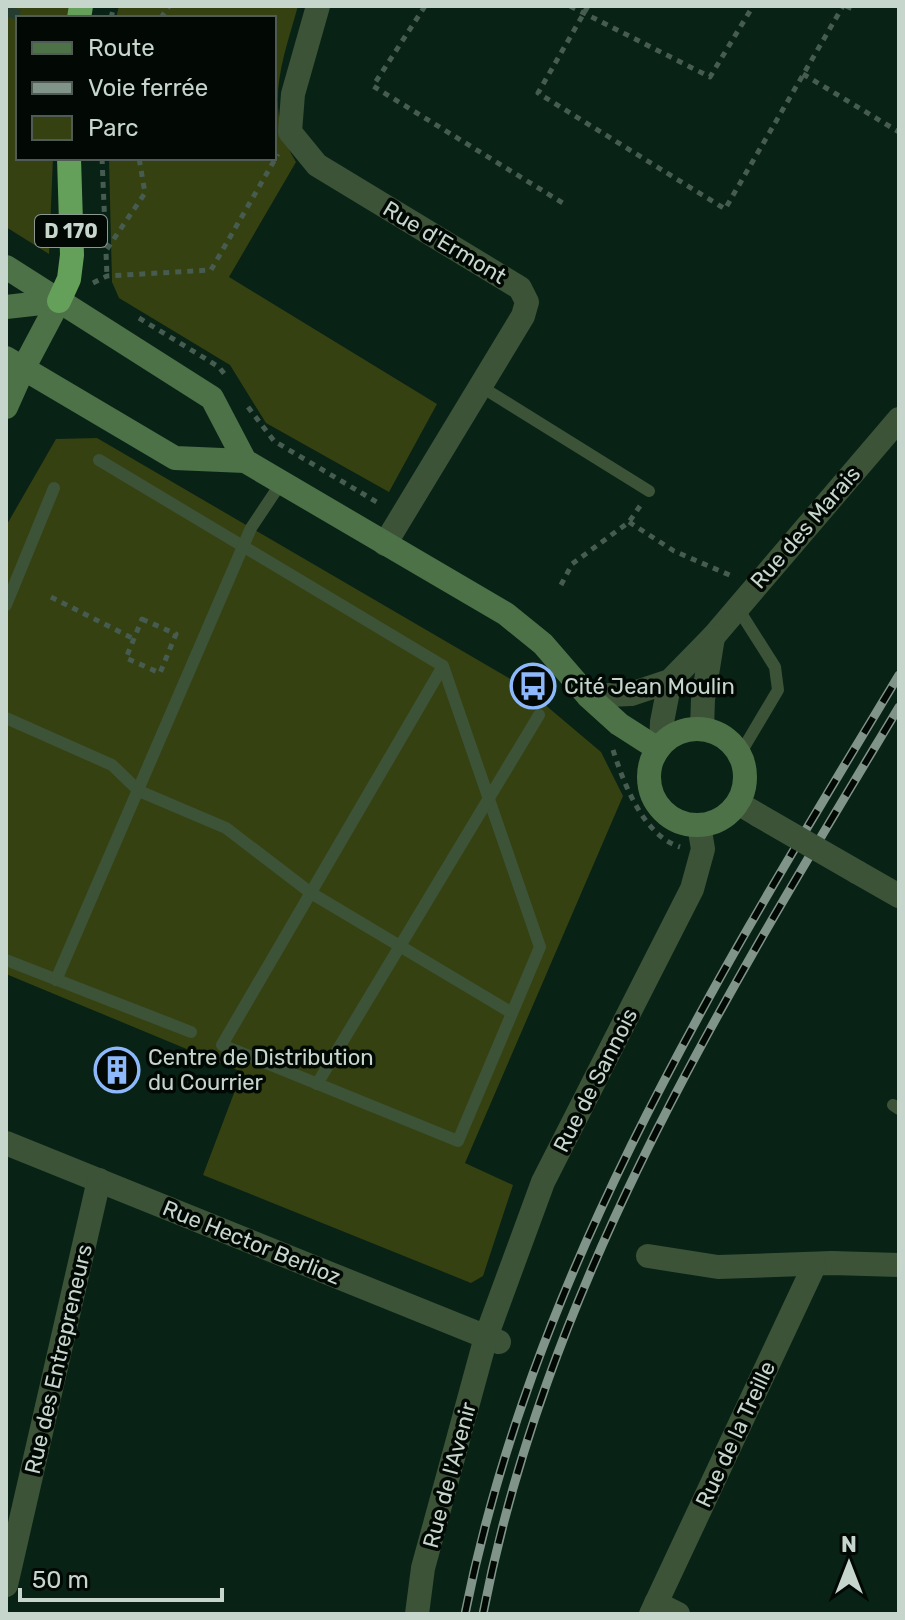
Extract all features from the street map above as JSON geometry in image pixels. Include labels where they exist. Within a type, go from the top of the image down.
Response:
[{"type":"highway","name":"D 170","points":[[59,301],[69,279],[72,255],[69,160]]},
{"type":"street","points":[[290,132],[293,94],[318,6]]},
{"type":"street","name":"Rue d'Ermont","points":[[290,132],[317,165],[520,288],[527,302],[523,316],[385,544]]},
{"type":"street","points":[[6,267],[212,398],[245,461]]},
{"type":"street","points":[[6,307],[59,301]]},
{"type":"street","points":[[6,407],[14,363],[59,301]]},
{"type":"street","points":[[14,363],[175,458],[245,461],[506,614],[543,644],[588,696],[619,724],[660,747]]},
{"type":"street","name":"Rue des Marais","points":[[588,696],[631,694],[670,681],[713,637],[899,419]]},
{"type":"street","name":"Rue des Marais","points":[[702,729],[703,699],[713,637]]},
{"type":"street","points":[[660,747],[670,681]]},
{"type":"street","points":[[748,809],[740,754],[730,741],[717,733],[702,729],[673,735],[660,747],[651,762],[649,777],[652,792],[659,806],[670,816],[699,825],[748,809],[899,896]]},
{"type":"street","name":"Rue de Sannois","points":[[493,1340],[543,1182],[692,889],[703,849],[699,825]]},
{"type":"street","name":"Rue Hector Berlioz","points":[[6,1143],[493,1340]]},
{"type":"street","name":"Rue des Entrepreneurs","points":[[6,1585],[99,1180]]},
{"type":"street","points":[[648,1256],[718,1267],[899,1265]]},
{"type":"street","name":"Rue de la Treille","points":[[678,1614],[653,1609],[815,1264]]},
{"type":"street","name":"Rue de l'Avenir","points":[[417,1614],[423,1568],[493,1340]]},
{"type":"lane","points":[[480,386],[649,491]]},
{"type":"lane","points":[[99,460],[443,666],[540,947],[458,1141],[222,1045],[443,666]]},
{"type":"lane","points":[[56,980],[251,528],[281,483]]},
{"type":"lane","points":[[6,605],[54,488]]},
{"type":"lane","points":[[737,606],[775,667],[778,690],[740,754]]},
{"type":"lane","points":[[317,1084],[539,715]]},
{"type":"lane","points":[[6,718],[112,765],[139,791],[226,828],[311,893],[512,1013]]},
{"type":"lane","points":[[6,960],[191,1032]]},
{"type":"path","points":[[425,6],[373,86],[566,205]]},
{"type":"path","points":[[570,6],[710,77],[753,6]]},
{"type":"path","points":[[588,6],[538,93],[725,209],[845,6],[853,9],[855,6]]},
{"type":"path","points":[[803,74],[899,132]]},
{"type":"path","points":[[276,156],[290,132]]},
{"type":"path","points":[[102,160],[107,276]]},
{"type":"path","points":[[106,251],[145,193],[139,160]]},
{"type":"path","points":[[59,301],[107,276],[211,270],[274,160]]},
{"type":"path","points":[[131,314],[219,367],[228,379]]},
{"type":"path","points":[[246,404],[274,441],[402,517]]},
{"type":"path","points":[[561,585],[572,564],[629,522],[649,491]]},
{"type":"path","points":[[629,522],[674,551],[754,586]]},
{"type":"path","points":[[51,597],[134,639]]},
{"type":"path","points":[[142,619],[176,634],[160,673],[126,658],[134,639],[142,619]]},
{"type":"path","points":[[619,724],[613,751],[631,795],[650,826],[676,847],[703,849]]},
{"type":"green space","points":[[6,6],[71,6],[68,16],[16,16],[16,160],[53,160],[49,254],[6,227]]},
{"type":"green space","points":[[119,6],[298,6],[282,66],[278,104],[280,123],[296,162],[229,277],[437,404],[389,492],[266,423],[230,365],[119,298],[112,282],[109,160],[276,160],[276,16],[116,16]]},
{"type":"green space","points":[[97,438],[524,687],[601,752],[623,796],[465,1163],[513,1185],[483,1276],[471,1283],[203,1175],[242,1072],[6,974],[6,526],[56,439]]},
{"type":"tunnel","points":[[6,16],[10,6]]},
{"type":"railway","points":[[465,1614],[496,1487],[536,1364],[585,1244],[641,1126],[701,1011],[899,675]]},
{"type":"railway","points":[[483,1614],[512,1491],[551,1372],[597,1256],[650,1143],[709,1032],[899,707]]},
{"type":"place","name":"Cité Jean Moulin","points":[[533,686]]},
{"type":"place","name":"Centre de Distribution du Courrier","points":[[117,1070]]}]
